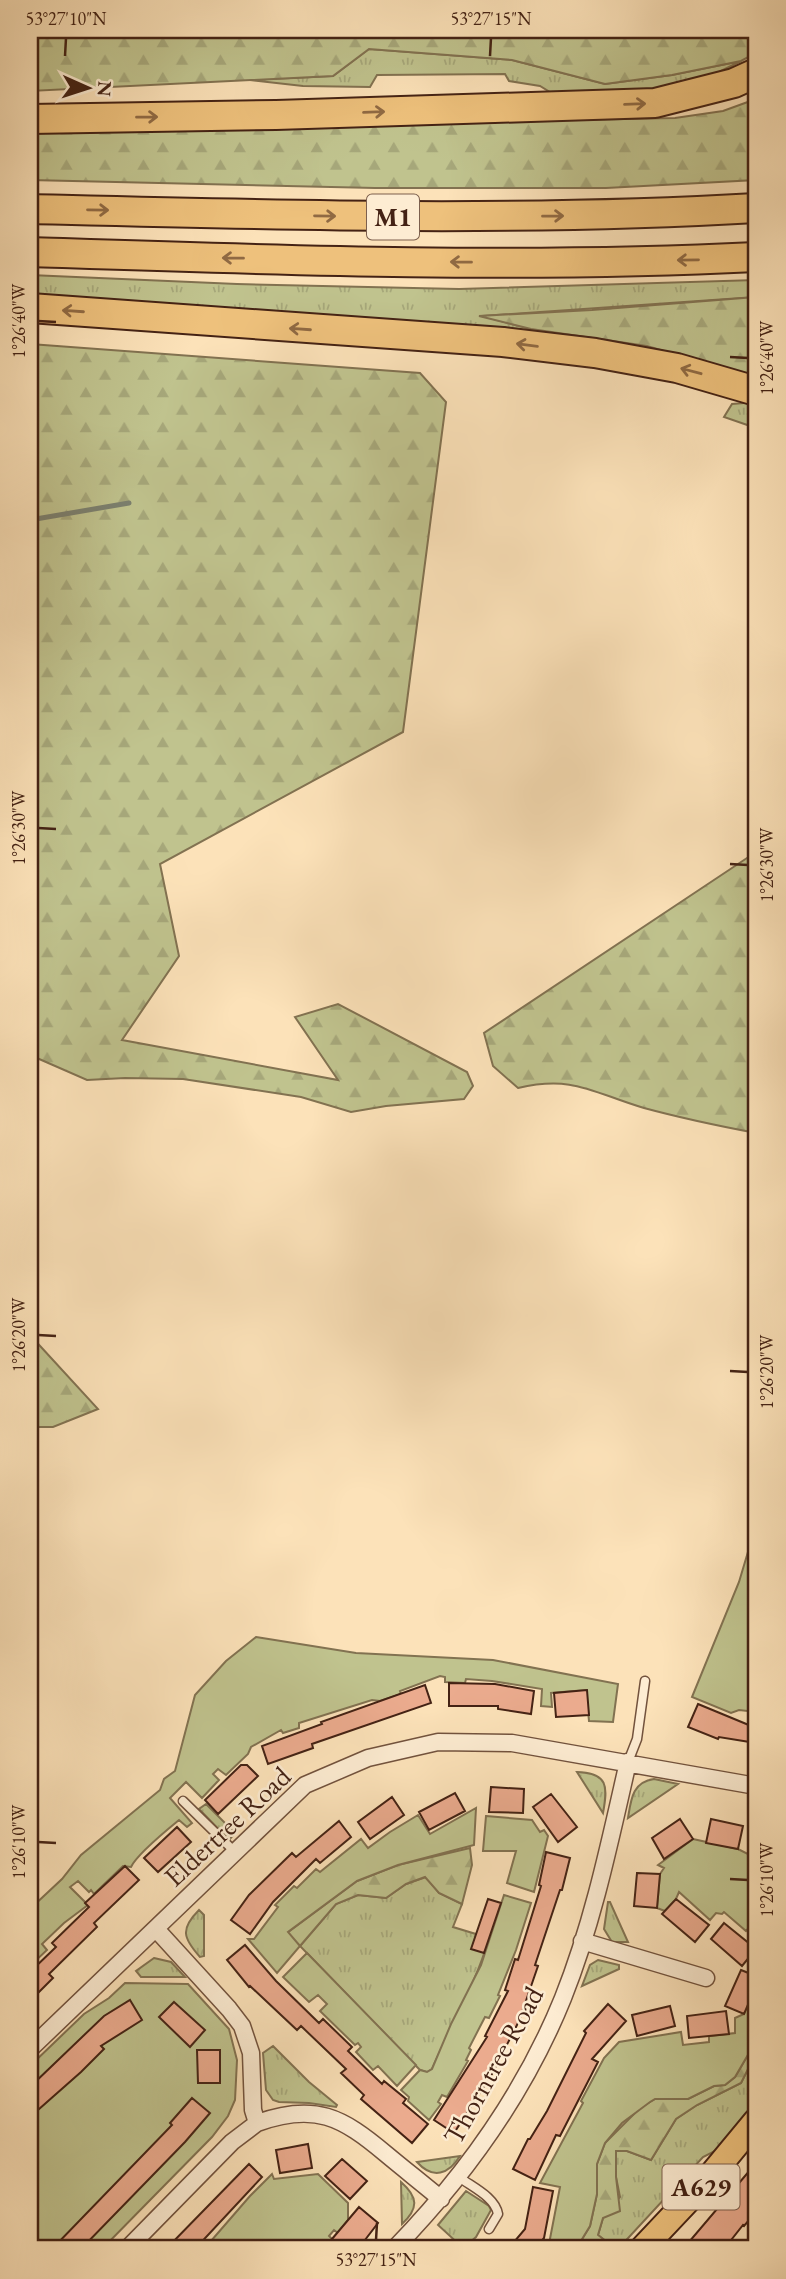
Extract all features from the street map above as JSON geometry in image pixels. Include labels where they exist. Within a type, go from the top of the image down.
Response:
[{"type":"highway","points":[[30,119],[262,116],[654,103],[734,83],[756,73]]},
{"type":"highway","name":"M1","points":[[30,209],[432,218],[609,215],[756,208]]},
{"type":"highway","name":"M1","points":[[30,252],[209,258],[554,263],[756,257]]},
{"type":"highway","points":[[30,308],[503,342],[595,353],[677,368],[756,391]]},
{"type":"main road","name":"A629","points":[[642,2249],[708,2179],[756,2122]]},
{"type":"street","name":"Eldertree Road","points":[[30,2049],[305,1785],[368,1758],[438,1742],[512,1743],[756,1786]]},
{"type":"street","name":"Thorntree Road","points":[[394,2249],[441,2199],[479,2151],[534,2059],[563,1999],[610,1843],[628,1762]]},
{"type":"street","points":[[156,1929],[242,2026],[253,2062],[253,2110],[257,2123]]},
{"type":"street","points":[[582,1941],[706,1978]]},
{"type":"street","points":[[127,2249],[232,2142],[257,2123],[276,2117],[318,2115],[342,2122],[360,2132],[441,2199]]},
{"type":"lane","points":[[628,1762],[637,1739],[645,1681]]},
{"type":"lane","points":[[183,1801],[235,1852]]},
{"type":"lane","points":[[459,2177],[492,2201],[497,2208],[498,2214],[489,2229]]},
{"type":"green space","points":[[30,30],[756,30],[756,53],[741,61],[672,75],[605,84],[512,60],[369,49],[333,76],[30,91]]},
{"type":"green space","points":[[369,49],[512,60],[605,84],[672,75],[741,61],[719,72],[647,92],[558,97],[540,86],[509,81],[505,74],[377,75],[370,87],[303,86],[250,80],[333,76]]},
{"type":"green space","points":[[756,99],[756,180],[606,188],[375,188],[30,180],[30,131],[675,118],[723,111]]},
{"type":"green space","points":[[30,275],[237,284],[459,289],[756,280],[756,297],[482,316],[531,329],[647,346],[467,329],[30,297]]},
{"type":"green space","points":[[756,297],[756,378],[647,346],[531,329],[479,316],[592,310]]},
{"type":"green space","points":[[30,344],[420,373],[446,402],[403,732],[160,864],[179,956],[122,1040],[338,1080],[295,1017],[338,1004],[467,1072],[473,1086],[464,1099],[351,1112],[301,1097],[183,1079],[87,1080],[30,1055]]},
{"type":"green space","points":[[756,402],[756,428],[724,417],[732,404]]},
{"type":"green space","points":[[756,852],[756,1133],[658,1112],[569,1085],[518,1088],[493,1066],[484,1033]]},
{"type":"green space","points":[[30,1335],[98,1409],[53,1427],[30,1427]]},
{"type":"green space","points":[[756,1525],[756,1660],[752,1669],[756,1672],[756,1712],[739,1710],[731,1713],[692,1697],[739,1582]]},
{"type":"green space","points":[[256,1637],[356,1653],[493,1660],[618,1684],[613,1722],[589,1721],[586,1690],[551,1693],[552,1707],[541,1706],[542,1689],[466,1679],[465,1683],[445,1682],[445,1677],[440,1676],[400,1691],[401,1694],[380,1701],[372,1700],[299,1723],[299,1728],[283,1733],[281,1730],[251,1747],[248,1754],[226,1775],[218,1769],[213,1774],[219,1780],[202,1798],[186,1782],[170,1798],[192,1823],[187,1827],[179,1820],[145,1850],[131,1867],[123,1866],[94,1894],[78,1881],[70,1887],[88,1905],[42,1944],[47,1950],[30,1966],[30,1909],[62,1879],[81,1855],[160,1790],[164,1779],[175,1771],[195,1695],[226,1661]]},
{"type":"green space","points":[[577,1772],[595,1775],[604,1783],[603,1813]]},
{"type":"green space","points":[[654,1779],[678,1784],[628,1818],[637,1788]]},
{"type":"green space","points":[[206,1804],[235,1833],[229,1840],[199,1809]]},
{"type":"green space","points":[[476,1808],[474,1845],[398,1865],[357,1881],[288,1932],[300,1946],[277,1973],[248,1939],[254,1939],[278,1907],[275,1905],[294,1886],[297,1888],[316,1869],[320,1872],[361,1839],[368,1848],[418,1815],[430,1834]]},
{"type":"green space","points":[[486,1816],[532,1820],[540,1832],[544,1830],[548,1836],[534,1892],[507,1883],[516,1851],[483,1851]]},
{"type":"green space","points":[[693,1839],[738,1849],[756,1858],[756,1928],[752,1924],[746,1931],[724,1912],[716,1913],[710,1920],[679,1892],[665,1911],[657,1908],[660,1874],[664,1868],[658,1865]]},
{"type":"green space","points":[[470,1848],[472,1865],[462,1904],[439,1893],[425,1877],[406,1884],[386,1898],[358,1895],[336,1904],[300,1946],[287,1933],[357,1881],[398,1865]]},
{"type":"green space","points":[[426,1877],[439,1893],[462,1904],[453,1927],[489,1938],[470,1988],[432,2069],[427,2072],[420,2070],[300,1946],[336,1904],[358,1895],[386,1898],[406,1884]]},
{"type":"green space","points":[[504,1895],[531,1903],[516,1950],[498,1995],[500,1996],[489,2018],[485,2017],[469,2048],[471,2050],[466,2060],[468,2061],[447,2097],[442,2095],[438,2102],[441,2104],[429,2120],[408,2101],[409,2097],[401,2090],[420,2070],[427,2072],[432,2069],[481,1965]]},
{"type":"green space","points":[[608,1902],[628,1942],[612,1942],[604,1929]]},
{"type":"green space","points":[[199,1910],[204,1915],[204,1956],[200,1957],[187,1939],[186,1933],[186,1928]]},
{"type":"green space","points":[[307,1953],[416,2065],[397,2086],[378,2066],[373,2070],[356,2052],[361,2047],[358,2043],[355,2045],[320,2011],[327,2004],[318,1995],[309,2002],[283,1977]]},
{"type":"green space","points":[[154,1958],[171,1962],[185,1977],[141,1977],[136,1971]]},
{"type":"green space","points":[[598,1960],[619,1965],[619,1969],[582,1986],[590,1965]]},
{"type":"green space","points":[[125,1983],[188,1984],[229,2029],[237,2060],[235,2100],[228,2116],[212,2137],[102,2249],[30,2249],[30,2066],[84,2014],[109,1998]]},
{"type":"green space","points":[[756,1985],[756,2041],[735,2077],[725,2085],[714,2086],[688,2099],[655,2099],[622,2123],[605,2143],[597,2164],[597,2194],[590,2226],[576,2249],[548,2249],[560,2187],[540,2183],[604,2058],[619,2042],[681,2032],[683,2045],[709,2042],[709,2036],[735,2033],[735,2018],[744,2014]]},
{"type":"green space","points":[[756,2041],[756,2060],[752,2061],[741,2083],[676,2119],[651,2160],[627,2151],[616,2151],[620,2211],[603,2218],[598,2235],[607,2242],[599,2249],[576,2249],[590,2226],[597,2194],[597,2164],[605,2143],[640,2108],[655,2099],[688,2099],[714,2086],[725,2085],[735,2077]]},
{"type":"green space","points":[[273,2046],[337,2105],[336,2107],[273,2100],[266,2090],[263,2053]]},
{"type":"green space","points":[[756,2060],[756,2105],[719,2149],[703,2157],[618,2249],[599,2249],[607,2242],[598,2235],[603,2218],[620,2197],[616,2177],[616,2150],[651,2160],[676,2119],[741,2083],[752,2061]]},
{"type":"green space","points":[[460,2156],[446,2171],[435,2173],[417,2162]]},
{"type":"green space","points":[[272,2174],[274,2179],[318,2174],[348,2203],[348,2220],[338,2233],[334,2230],[329,2236],[333,2240],[324,2249],[204,2249],[250,2196]]},
{"type":"green space","points":[[401,2182],[411,2193],[414,2203],[414,2208],[402,2224]]},
{"type":"green space","points":[[466,2191],[491,2210],[476,2237],[463,2248],[438,2225]]},
{"type":"building","points":[[449,1683],[495,1684],[534,1691],[531,1714],[498,1709],[498,1706],[449,1706]]},
{"type":"building","points":[[425,1685],[431,1703],[312,1744],[313,1748],[268,1764],[262,1746]]},
{"type":"building","points":[[587,1690],[589,1715],[556,1717],[554,1693]]},
{"type":"building","points":[[698,1704],[756,1728],[756,1743],[718,1739],[688,1727]]},
{"type":"building","points":[[241,1765],[247,1765],[258,1776],[218,1814],[205,1800]]},
{"type":"building","points":[[491,1787],[524,1789],[523,1813],[489,1812]]},
{"type":"building","points":[[455,1793],[465,1811],[429,1830],[419,1812]]},
{"type":"building","points":[[551,1794],[577,1827],[558,1842],[533,1807]]},
{"type":"building","points":[[392,1797],[404,1815],[370,1839],[358,1822]]},
{"type":"building","points":[[680,1819],[693,1839],[664,1859],[652,1838]]},
{"type":"building","points":[[711,1819],[743,1826],[738,1849],[706,1843]]},
{"type":"building","points":[[339,1821],[351,1837],[320,1863],[316,1859],[273,1902],[250,1934],[231,1920],[249,1895],[292,1853],[296,1857]]},
{"type":"building","points":[[177,1827],[191,1842],[158,1872],[144,1858]]},
{"type":"building","points":[[546,1852],[570,1858],[562,1890],[535,1965],[538,1966],[519,2021],[492,2074],[454,2133],[434,2120],[487,2037],[485,2036],[508,1991],[505,1990],[515,1959],[518,1960],[541,1886],[539,1885]]},
{"type":"building","points":[[125,1866],[139,1880],[94,1923],[97,1927],[49,1974],[53,1978],[30,2001],[30,1972],[56,1947],[52,1943],[89,1907],[85,1903]]},
{"type":"building","points":[[637,1873],[660,1874],[657,1908],[634,1906]]},
{"type":"building","points":[[488,1899],[501,1903],[484,1953],[471,1949]]},
{"type":"building","points":[[676,1899],[709,1925],[695,1942],[662,1914]]},
{"type":"building","points":[[724,1923],[756,1949],[742,1966],[711,1939]]},
{"type":"building","points":[[245,1945],[276,1981],[319,2023],[323,2019],[352,2047],[348,2051],[382,2084],[384,2081],[406,2099],[403,2103],[428,2124],[412,2143],[361,2099],[364,2095],[341,2073],[346,2069],[301,2026],[297,2030],[249,1987],[227,1960]]},
{"type":"building","points":[[741,1970],[756,1976],[756,1986],[744,2014],[725,2006]]},
{"type":"building","points":[[130,2000],[142,2020],[101,2046],[104,2049],[81,2072],[30,2117],[30,2087],[104,2016]]},
{"type":"building","points":[[174,2002],[205,2030],[190,2047],[159,2017]]},
{"type":"building","points":[[608,2004],[626,2021],[592,2059],[598,2062],[560,2136],[556,2135],[535,2180],[513,2169],[528,2139],[547,2111],[586,2033],[584,2031]]},
{"type":"building","points":[[670,2006],[675,2026],[637,2036],[632,2015]]},
{"type":"building","points":[[726,2011],[729,2034],[689,2038],[687,2016]]},
{"type":"building","points":[[197,2050],[220,2050],[220,2083],[198,2083]]},
{"type":"building","points":[[192,2098],[210,2113],[185,2142],[81,2249],[52,2249],[172,2125],[170,2123]]},
{"type":"building","points":[[308,2144],[312,2168],[280,2173],[276,2150]]},
{"type":"building","points":[[342,2159],[367,2181],[350,2199],[325,2176]]},
{"type":"building","points":[[756,2163],[756,2212],[724,2249],[683,2249]]},
{"type":"building","points":[[249,2164],[262,2177],[195,2249],[166,2249]]},
{"type":"building","points":[[533,2187],[553,2191],[544,2238],[535,2249],[508,2249],[525,2229]]},
{"type":"building","points":[[359,2207],[378,2223],[358,2249],[344,2249],[332,2239]]},
{"type":"waterway","points":[[30,520],[129,503]]}]
